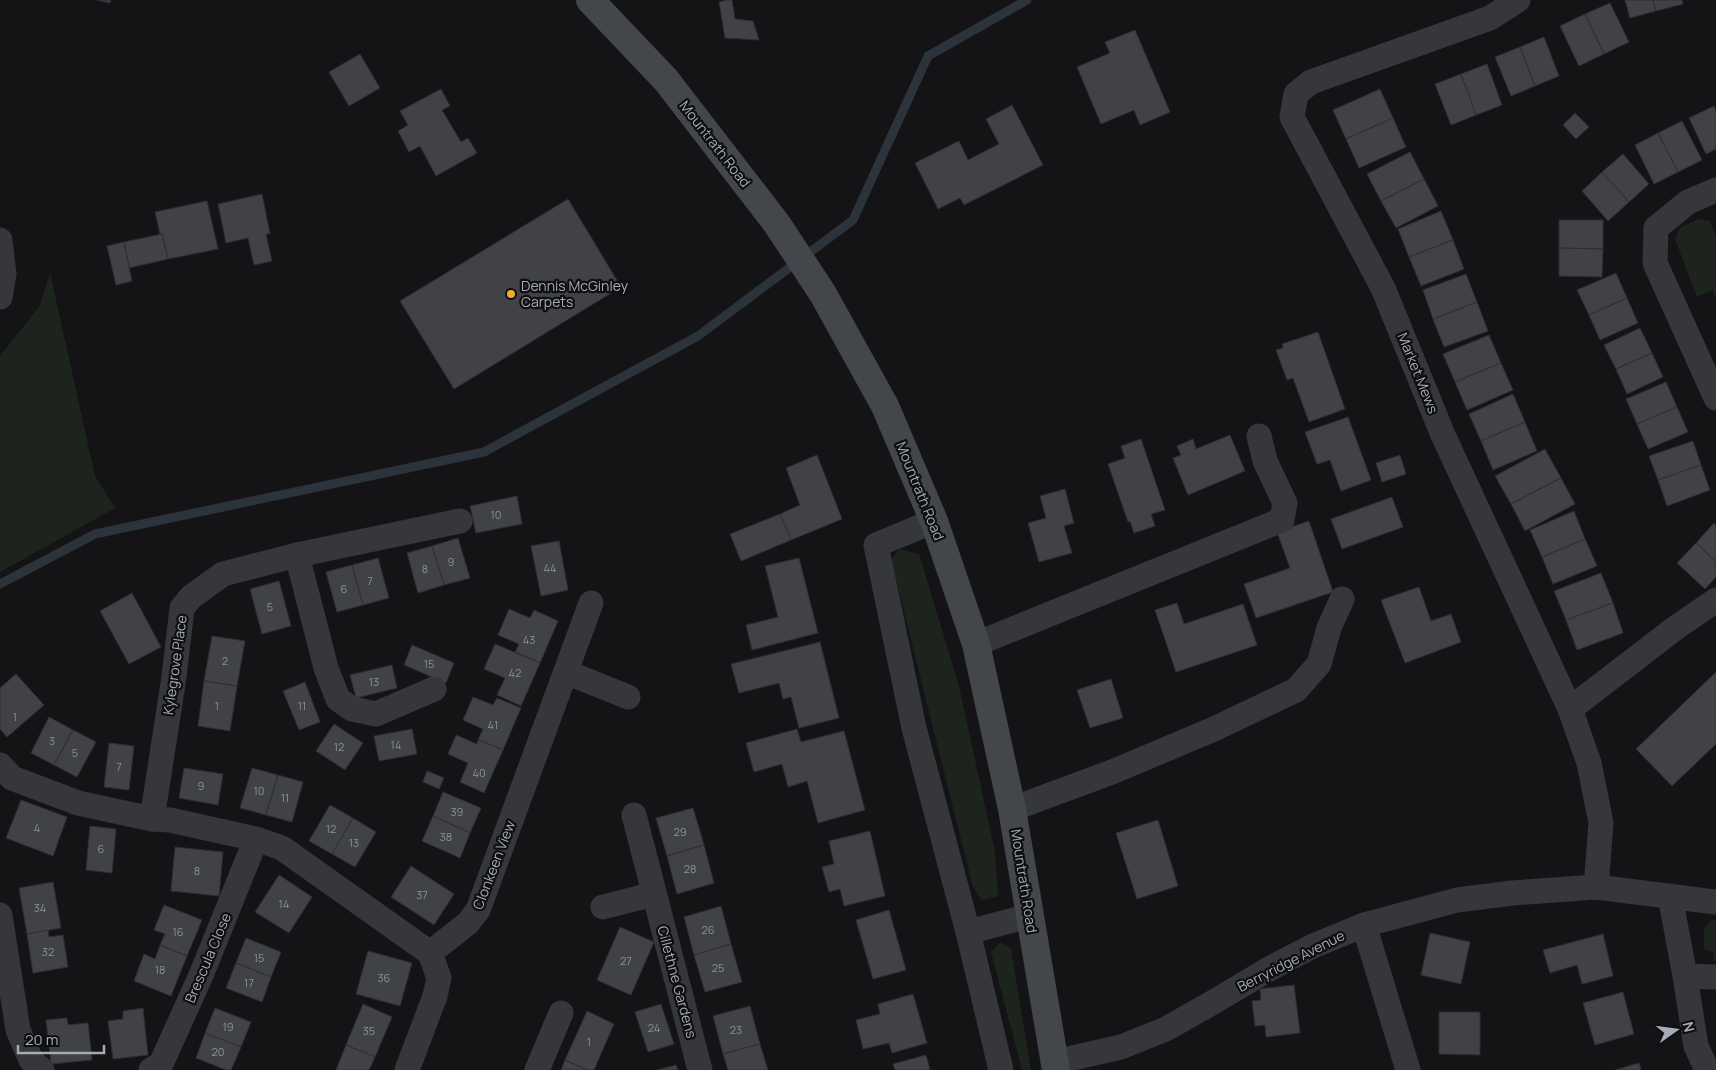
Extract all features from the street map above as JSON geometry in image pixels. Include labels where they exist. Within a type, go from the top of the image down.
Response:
[{"type":"main road","name":"Mountrath Road","points":[[590,0],[666,80],[777,224],[823,294],[885,406],[934,521],[976,644],[1012,809],[1056,1066]]},
{"type":"street","name":"Market Mews","points":[[1518,0],[1490,18],[1311,82],[1296,94],[1292,117],[1383,288],[1443,436],[1570,709],[1589,763],[1601,823],[1596,887]]},
{"type":"street","points":[[1716,190],[1688,202],[1656,228],[1655,263],[1716,398]]},
{"type":"street","points":[[0,240],[4,274],[0,297]]},
{"type":"street","points":[[976,644],[1282,520],[1285,503],[1265,460],[1259,436]]},
{"type":"street","name":"Kylegrove Place","points":[[152,819],[174,677],[182,608],[191,597],[223,574],[297,555],[460,521]]},
{"type":"street","points":[[934,521],[876,545],[914,728],[1002,1070]]},
{"type":"street","points":[[297,555],[326,668],[338,698],[352,709],[376,714],[434,689]]},
{"type":"street","points":[[1012,809],[1112,772],[1296,690],[1319,664],[1329,628],[1342,599]]},
{"type":"street","points":[[1570,709],[1674,629],[1716,600]]},
{"type":"street","name":"Clonkeen View","points":[[430,953],[468,923],[478,910],[591,603]]},
{"type":"street","points":[[566,672],[628,697]]},
{"type":"street","points":[[4,778],[78,803],[152,819],[170,820],[282,848],[430,953],[439,978],[435,996],[407,1070]]},
{"type":"street","name":"Cillethne Gardens","points":[[634,815],[700,1070]]},
{"type":"street","name":"Brescula Close","points":[[151,1070],[161,1064],[202,973],[256,840]]},
{"type":"street","name":"Berryridge Avenue","points":[[1056,1066],[1121,1047],[1166,1029],[1269,969],[1313,946],[1364,925],[1457,900],[1512,893],[1596,887],[1716,902]]},
{"type":"street","points":[[603,907],[654,894]]},
{"type":"street","points":[[1670,896],[1696,1046],[1707,1070]]},
{"type":"street","points":[[0,915],[18,1030],[31,1060],[42,1070]]},
{"type":"street","points":[[968,932],[1029,916]]},
{"type":"street","points":[[1364,925],[1408,1070]]},
{"type":"street","points":[[1685,976],[1716,977]]},
{"type":"street","points":[[537,1070],[560,1013]]},
{"type":"shaded area","points":[[1698,219],[1710,221],[1716,236],[1716,299],[1713,290],[1697,297],[1675,239],[1680,228]]},
{"type":"shaded area","points":[[50,273],[95,476],[115,508],[0,572],[0,356],[39,307]]},
{"type":"shaded area","points":[[899,549],[919,554],[959,686],[995,852],[998,896],[982,900],[973,887],[891,560]]},
{"type":"shaded area","points":[[1712,920],[1716,920],[1716,961],[1713,961],[1714,952],[1704,949],[1704,928]]},
{"type":"shaded area","points":[[1000,942],[1011,948],[1031,1070],[1022,1070],[991,952]]},
{"type":"building","points":[[97,0],[111,0],[110,3]]},
{"type":"building","points":[[732,0],[735,19],[753,21],[759,40],[725,38],[719,2]]},
{"type":"building","points":[[1625,0],[1653,0],[1656,11],[1630,18]]},
{"type":"building","points":[[1653,0],[1682,0],[1683,4],[1656,11]]},
{"type":"building","points":[[1610,3],[1629,42],[1604,54],[1585,14]]},
{"type":"building","points":[[1585,14],[1604,54],[1579,66],[1560,26]]},
{"type":"building","points":[[1135,30],[1170,112],[1140,125],[1134,110],[1101,124],[1077,67],[1110,53],[1105,42]]},
{"type":"building","points":[[1544,37],[1559,76],[1535,86],[1520,47]]},
{"type":"building","points":[[1520,47],[1535,86],[1511,96],[1495,57]]},
{"type":"building","points":[[360,54],[380,88],[349,106],[329,72]]},
{"type":"building","points":[[1487,64],[1502,105],[1476,115],[1461,74]]},
{"type":"building","points":[[1461,74],[1476,115],[1451,125],[1435,84]]},
{"type":"building","points":[[441,89],[450,106],[442,110],[461,142],[468,138],[477,153],[436,176],[420,146],[409,152],[398,131],[408,125],[400,111]]},
{"type":"building","points":[[1380,89],[1393,118],[1346,139],[1333,110]]},
{"type":"building","points":[[1012,105],[1043,165],[964,205],[960,198],[938,209],[915,163],[959,141],[968,160],[999,144],[986,119]]},
{"type":"building","points":[[1714,106],[1716,111],[1716,149],[1706,154],[1689,118]]},
{"type":"building","points":[[1575,113],[1589,127],[1576,139],[1563,125]]},
{"type":"building","points":[[1393,118],[1406,147],[1359,168],[1346,139]]},
{"type":"building","points":[[1682,121],[1702,160],[1678,172],[1658,133]]},
{"type":"building","points":[[1658,133],[1678,172],[1654,184],[1635,145]]},
{"type":"building","points":[[1410,152],[1424,179],[1381,201],[1367,174]]},
{"type":"building","points":[[1623,154],[1649,184],[1629,202],[1602,172]]},
{"type":"building","points":[[1602,172],[1629,202],[1608,221],[1582,191]]},
{"type":"building","points":[[1424,179],[1438,206],[1396,228],[1381,201]]},
{"type":"building","points":[[262,194],[270,234],[266,234],[272,261],[254,265],[248,238],[226,243],[218,204]]},
{"type":"building","name":"Dennis McGinley Carpets","points":[[568,199],[621,287],[454,389],[400,301]]},
{"type":"building","points":[[207,201],[218,249],[168,259],[155,212]]},
{"type":"building","points":[[1441,211],[1453,240],[1409,257],[1398,229]]},
{"type":"building","points":[[1559,220],[1603,220],[1603,249],[1559,248]]},
{"type":"building","points":[[162,234],[168,259],[129,268],[124,242]]},
{"type":"building","points":[[1453,240],[1464,269],[1421,286],[1409,257]]},
{"type":"building","points":[[124,242],[132,281],[116,285],[107,246]]},
{"type":"building","points":[[1559,248],[1603,249],[1602,277],[1559,276]]},
{"type":"building","points":[[1616,273],[1627,298],[1589,315],[1577,290]]},
{"type":"building","points":[[1466,274],[1477,302],[1433,319],[1423,290]]},
{"type":"building","points":[[1627,298],[1638,323],[1600,340],[1589,315]]},
{"type":"building","points":[[1477,302],[1488,331],[1444,347],[1433,319]]},
{"type":"building","points":[[1640,328],[1652,353],[1616,369],[1604,345]]},
{"type":"building","points":[[1318,332],[1345,409],[1309,422],[1293,378],[1287,380],[1276,350],[1283,348],[1282,344]]},
{"type":"building","points":[[1489,335],[1501,363],[1455,382],[1443,354]]},
{"type":"building","points":[[1652,353],[1663,377],[1627,394],[1616,369]]},
{"type":"building","points":[[1501,363],[1513,390],[1467,410],[1455,382]]},
{"type":"building","points":[[1666,382],[1677,407],[1637,424],[1626,399]]},
{"type":"building","points":[[1513,394],[1525,422],[1481,441],[1469,414]]},
{"type":"building","points":[[1677,407],[1688,432],[1648,449],[1637,424]]},
{"type":"building","points":[[1348,417],[1371,480],[1341,491],[1330,460],[1317,464],[1305,432]]},
{"type":"building","points":[[1525,422],[1537,451],[1493,470],[1481,441]]},
{"type":"building","points":[[1230,435],[1245,471],[1188,495],[1173,458],[1181,455],[1177,446],[1193,439],[1196,449]]},
{"type":"building","points":[[1141,439],[1165,510],[1151,514],[1155,526],[1134,533],[1130,521],[1128,522],[1108,464],[1125,458],[1121,446]]},
{"type":"building","points":[[1693,441],[1701,465],[1658,480],[1649,456]]},
{"type":"building","points":[[1545,449],[1561,478],[1511,504],[1495,476]]},
{"type":"building","points":[[817,455],[842,519],[791,540],[780,514],[800,505],[786,468]]},
{"type":"building","points":[[1400,455],[1406,474],[1382,482],[1376,463]]},
{"type":"building","points":[[1701,465],[1710,490],[1667,506],[1658,480]]},
{"type":"building","points":[[1561,478],[1575,504],[1525,531],[1511,504]]},
{"type":"building","points":[[1065,489],[1074,523],[1064,526],[1072,553],[1039,562],[1028,523],[1046,518],[1040,496]]},
{"type":"building","points":[[517,496],[522,524],[476,533],[470,506]]},
{"type":"building","points":[[1392,497],[1403,527],[1342,549],[1331,519]]},
{"type":"building","points":[[1574,511],[1585,539],[1542,557],[1530,530]]},
{"type":"building","points":[[780,514],[791,540],[741,561],[730,534]]},
{"type":"building","points":[[1309,521],[1333,592],[1256,618],[1244,584],[1290,568],[1277,532]]},
{"type":"building","points":[[1714,523],[1716,525],[1716,562],[1696,543]]},
{"type":"building","points":[[458,538],[470,578],[444,585],[432,546]]},
{"type":"building","points":[[1585,539],[1597,566],[1553,584],[1542,557]]},
{"type":"building","points":[[559,541],[568,590],[541,596],[531,546]]},
{"type":"building","points":[[1696,543],[1716,562],[1716,577],[1705,589],[1677,563]]},
{"type":"building","points":[[432,546],[444,585],[418,593],[407,553]]},
{"type":"building","points":[[378,558],[389,598],[363,605],[352,565]]},
{"type":"building","points":[[799,558],[818,633],[752,650],[746,625],[778,617],[765,566]]},
{"type":"building","points":[[352,565],[363,605],[337,612],[326,572]]},
{"type":"building","points":[[1601,573],[1613,603],[1566,620],[1554,591]]},
{"type":"building","points":[[279,581],[291,626],[262,634],[250,589]]},
{"type":"building","points":[[1419,587],[1431,621],[1451,614],[1461,642],[1405,663],[1381,600]]},
{"type":"building","points":[[132,593],[161,647],[129,664],[100,611]]},
{"type":"building","points":[[1177,603],[1184,624],[1243,604],[1257,645],[1176,672],[1155,610]]},
{"type":"building","points":[[1613,603],[1623,633],[1577,650],[1566,620]]},
{"type":"building","points":[[509,609],[530,618],[534,610],[558,621],[540,663],[515,652],[519,644],[498,635]]},
{"type":"building","points":[[212,636],[245,641],[237,686],[204,681]]},
{"type":"building","points":[[820,642],[839,718],[799,728],[791,697],[783,699],[779,683],[739,693],[731,664]]},
{"type":"building","points":[[495,644],[540,663],[521,706],[497,695],[505,678],[484,669]]},
{"type":"building","points":[[412,645],[454,663],[446,683],[404,665]]},
{"type":"building","points":[[392,665],[397,688],[356,698],[350,675]]},
{"type":"building","points":[[1716,672],[1716,744],[1672,786],[1636,749]]},
{"type":"building","points":[[16,674],[44,705],[7,737],[0,729],[0,688]]},
{"type":"building","points":[[1111,679],[1123,718],[1090,728],[1077,690]]},
{"type":"building","points":[[204,681],[237,686],[230,731],[198,726]]},
{"type":"building","points":[[305,682],[320,722],[299,730],[283,691]]},
{"type":"building","points":[[473,697],[493,705],[497,698],[521,708],[503,750],[478,740],[483,729],[463,720]]},
{"type":"building","points":[[49,717],[73,730],[54,765],[31,753]]},
{"type":"building","points":[[334,724],[363,743],[345,770],[316,751]]},
{"type":"building","points":[[412,729],[417,754],[379,761],[374,736]]},
{"type":"building","points":[[797,729],[801,742],[844,731],[865,810],[818,823],[807,781],[788,787],[782,764],[754,772],[746,743]]},
{"type":"building","points":[[73,730],[96,742],[77,777],[54,765]]},
{"type":"building","points":[[456,735],[477,744],[478,740],[503,750],[484,793],[460,782],[468,763],[448,754]]},
{"type":"building","points":[[109,743],[134,746],[129,790],[104,787]]},
{"type":"building","points":[[184,768],[223,774],[218,805],[179,798]]},
{"type":"building","points":[[252,768],[278,775],[266,815],[240,808]]},
{"type":"building","points":[[427,771],[444,778],[439,789],[423,782]]},
{"type":"building","points":[[278,775],[303,782],[292,822],[266,815]]},
{"type":"building","points":[[443,792],[481,808],[470,833],[433,816]]},
{"type":"building","points":[[21,800],[67,817],[53,856],[6,838]]},
{"type":"building","points":[[330,805],[353,818],[332,854],[309,841]]},
{"type":"building","points":[[693,808],[704,845],[667,856],[656,818]]},
{"type":"building","points":[[433,816],[470,833],[460,858],[422,841]]},
{"type":"building","points":[[353,818],[376,832],[355,867],[332,854]]},
{"type":"building","points":[[1158,820],[1178,886],[1137,899],[1116,833]]},
{"type":"building","points":[[90,826],[116,829],[112,873],[86,870]]},
{"type":"building","points":[[870,831],[885,896],[844,906],[840,889],[829,892],[822,867],[834,864],[829,841]]},
{"type":"building","points":[[704,845],[714,883],[677,894],[667,856]]},
{"type":"building","points":[[175,847],[223,852],[219,896],[171,891]]},
{"type":"building","points":[[411,866],[454,894],[434,925],[391,897]]},
{"type":"building","points":[[279,875],[312,897],[289,933],[255,912]]},
{"type":"building","points":[[53,882],[61,928],[27,934],[19,888]]},
{"type":"building","points":[[164,905],[202,920],[187,956],[160,945],[165,934],[154,930]]},
{"type":"building","points":[[721,906],[731,944],[694,955],[684,917]]},
{"type":"building","points":[[889,910],[906,970],[873,979],[856,920]]},
{"type":"building","points":[[620,927],[654,942],[631,995],[597,980]]},
{"type":"building","points":[[48,930],[49,937],[63,935],[68,967],[33,973],[27,934]]},
{"type":"building","points":[[1430,933],[1470,942],[1461,984],[1421,975]]},
{"type":"building","points":[[1603,934],[1613,976],[1582,984],[1577,965],[1550,973],[1543,950]]},
{"type":"building","points":[[246,938],[281,952],[271,977],[236,963]]},
{"type":"building","points":[[731,944],[742,982],[705,992],[694,955]]},
{"type":"building","points":[[160,945],[187,956],[171,996],[134,981],[144,954],[155,959]]},
{"type":"building","points":[[368,951],[412,963],[400,1006],[356,994]]},
{"type":"building","points":[[236,963],[271,977],[262,1002],[226,988]]},
{"type":"building","points":[[1294,985],[1300,1033],[1266,1037],[1265,1025],[1255,1026],[1252,1001],[1261,1000],[1260,989]]},
{"type":"building","points":[[1623,992],[1634,1034],[1595,1045],[1583,1003]]},
{"type":"building","points":[[913,994],[927,1043],[892,1053],[889,1043],[863,1049],[856,1020],[880,1014],[878,1004]]},
{"type":"building","points":[[363,1004],[392,1017],[375,1057],[346,1045]]},
{"type":"building","points":[[661,1004],[674,1044],[648,1052],[635,1012]]},
{"type":"building","points":[[750,1006],[760,1044],[723,1054],[713,1016]]},
{"type":"building","points":[[143,1008],[148,1055],[113,1059],[108,1021],[123,1019],[123,1011]]},
{"type":"building","points":[[215,1008],[251,1022],[241,1047],[205,1033]]},
{"type":"building","points":[[587,1011],[614,1024],[594,1070],[587,1070],[565,1060]]},
{"type":"building","points":[[1439,1012],[1480,1012],[1480,1055],[1439,1054]]},
{"type":"building","points":[[67,1018],[68,1025],[88,1023],[92,1060],[51,1064],[46,1020]]},
{"type":"building","points":[[205,1033],[241,1047],[231,1070],[226,1070],[196,1058]]},
{"type":"building","points":[[760,1044],[768,1070],[728,1070],[723,1054]]},
{"type":"building","points":[[346,1045],[375,1057],[369,1070],[336,1070]]},
{"type":"building","points":[[926,1055],[930,1070],[895,1070],[893,1064]]},
{"type":"building","points":[[565,1060],[587,1070],[561,1070]]},
{"type":"building","points":[[1639,1063],[1641,1070],[1615,1070]]},
{"type":"building","points":[[676,1065],[678,1070],[657,1070]]},
{"type":"waterway","points":[[0,584],[95,534],[484,452],[698,336],[853,220],[928,56],[1027,0]]},
{"type":"place","name":"Dennis McGinley Carpets","points":[[511,294]]}]
